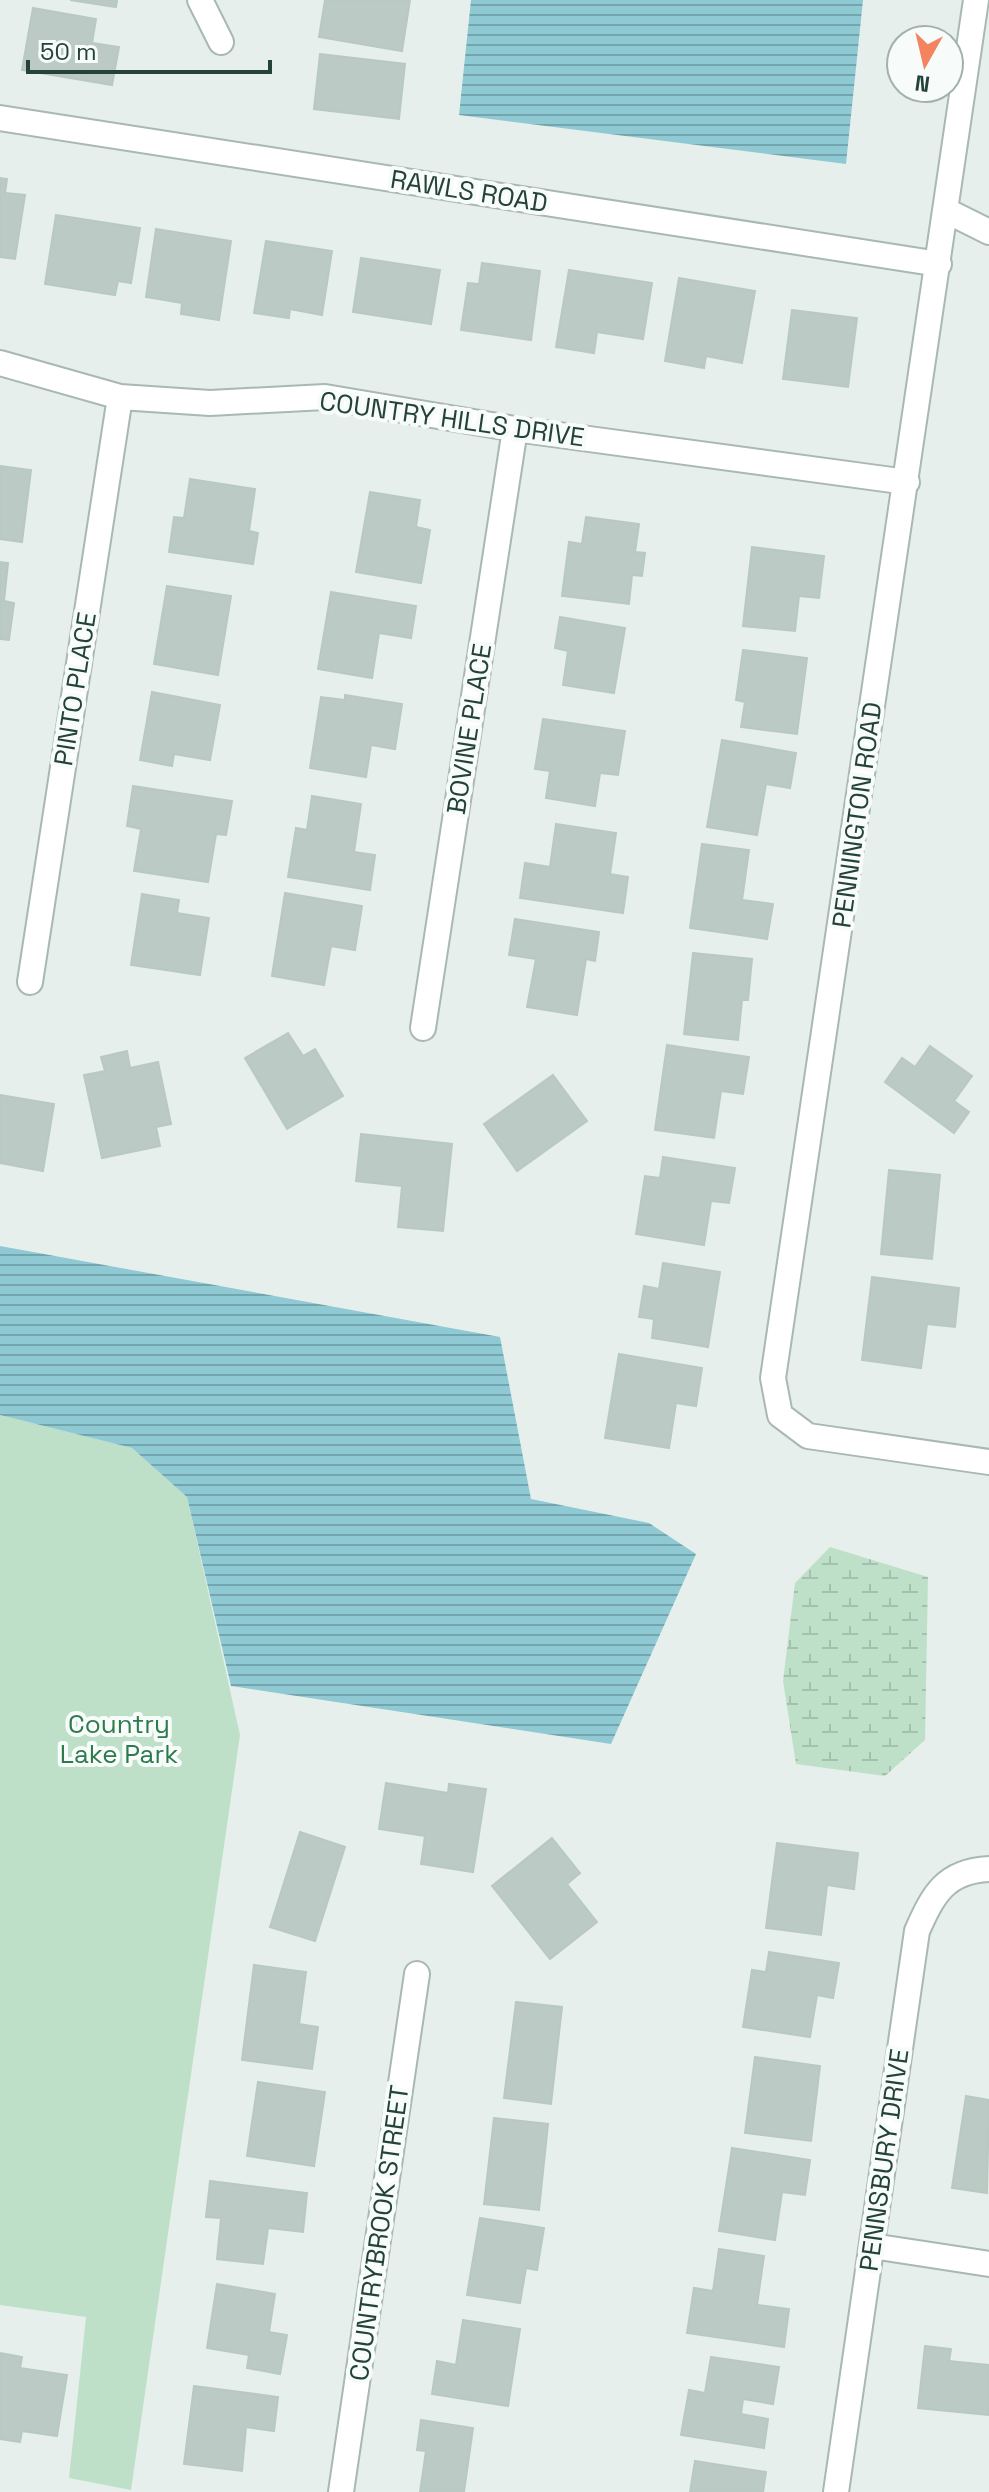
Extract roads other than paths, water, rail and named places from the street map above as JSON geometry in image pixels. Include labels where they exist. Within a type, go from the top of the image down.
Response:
[{"type":"street","points":[[200,0],[221,42]]},
{"type":"street","name":"PENNINGTON ROAD","points":[[976,0],[773,1378],[780,1415],[808,1436],[989,1462]]},
{"type":"street","name":"RAWLS ROAD","points":[[0,118],[939,264]]},
{"type":"street","points":[[947,211],[989,232]]},
{"type":"street","name":"COUNTRY HILLS DRIVE","points":[[0,363],[120,397],[210,403],[325,397],[515,429],[907,482]]},
{"type":"street","name":"PINTO PLACE","points":[[30,982],[120,397]]},
{"type":"street","name":"BOVINE PLACE","points":[[423,1028],[515,429]]},
{"type":"street","name":"PENNSBURY DRIVE","points":[[836,2492],[917,1931],[931,1899],[955,1875],[989,1869]]},
{"type":"street","name":"COUNTRYBROOK STREET","points":[[341,2492],[417,1974]]},
{"type":"street","points":[[872,2246],[989,2264]]},
{"type":"water","points":[[471,0],[863,0],[846,164],[459,115]]},
{"type":"water","points":[[0,1246],[500,1337],[531,1499],[649,1523],[696,1554],[611,1744],[231,1686],[187,1497],[132,1448],[0,1415]]},
{"type":"park label","name":"Country Lake Park","points":[[119,1739]]}]
